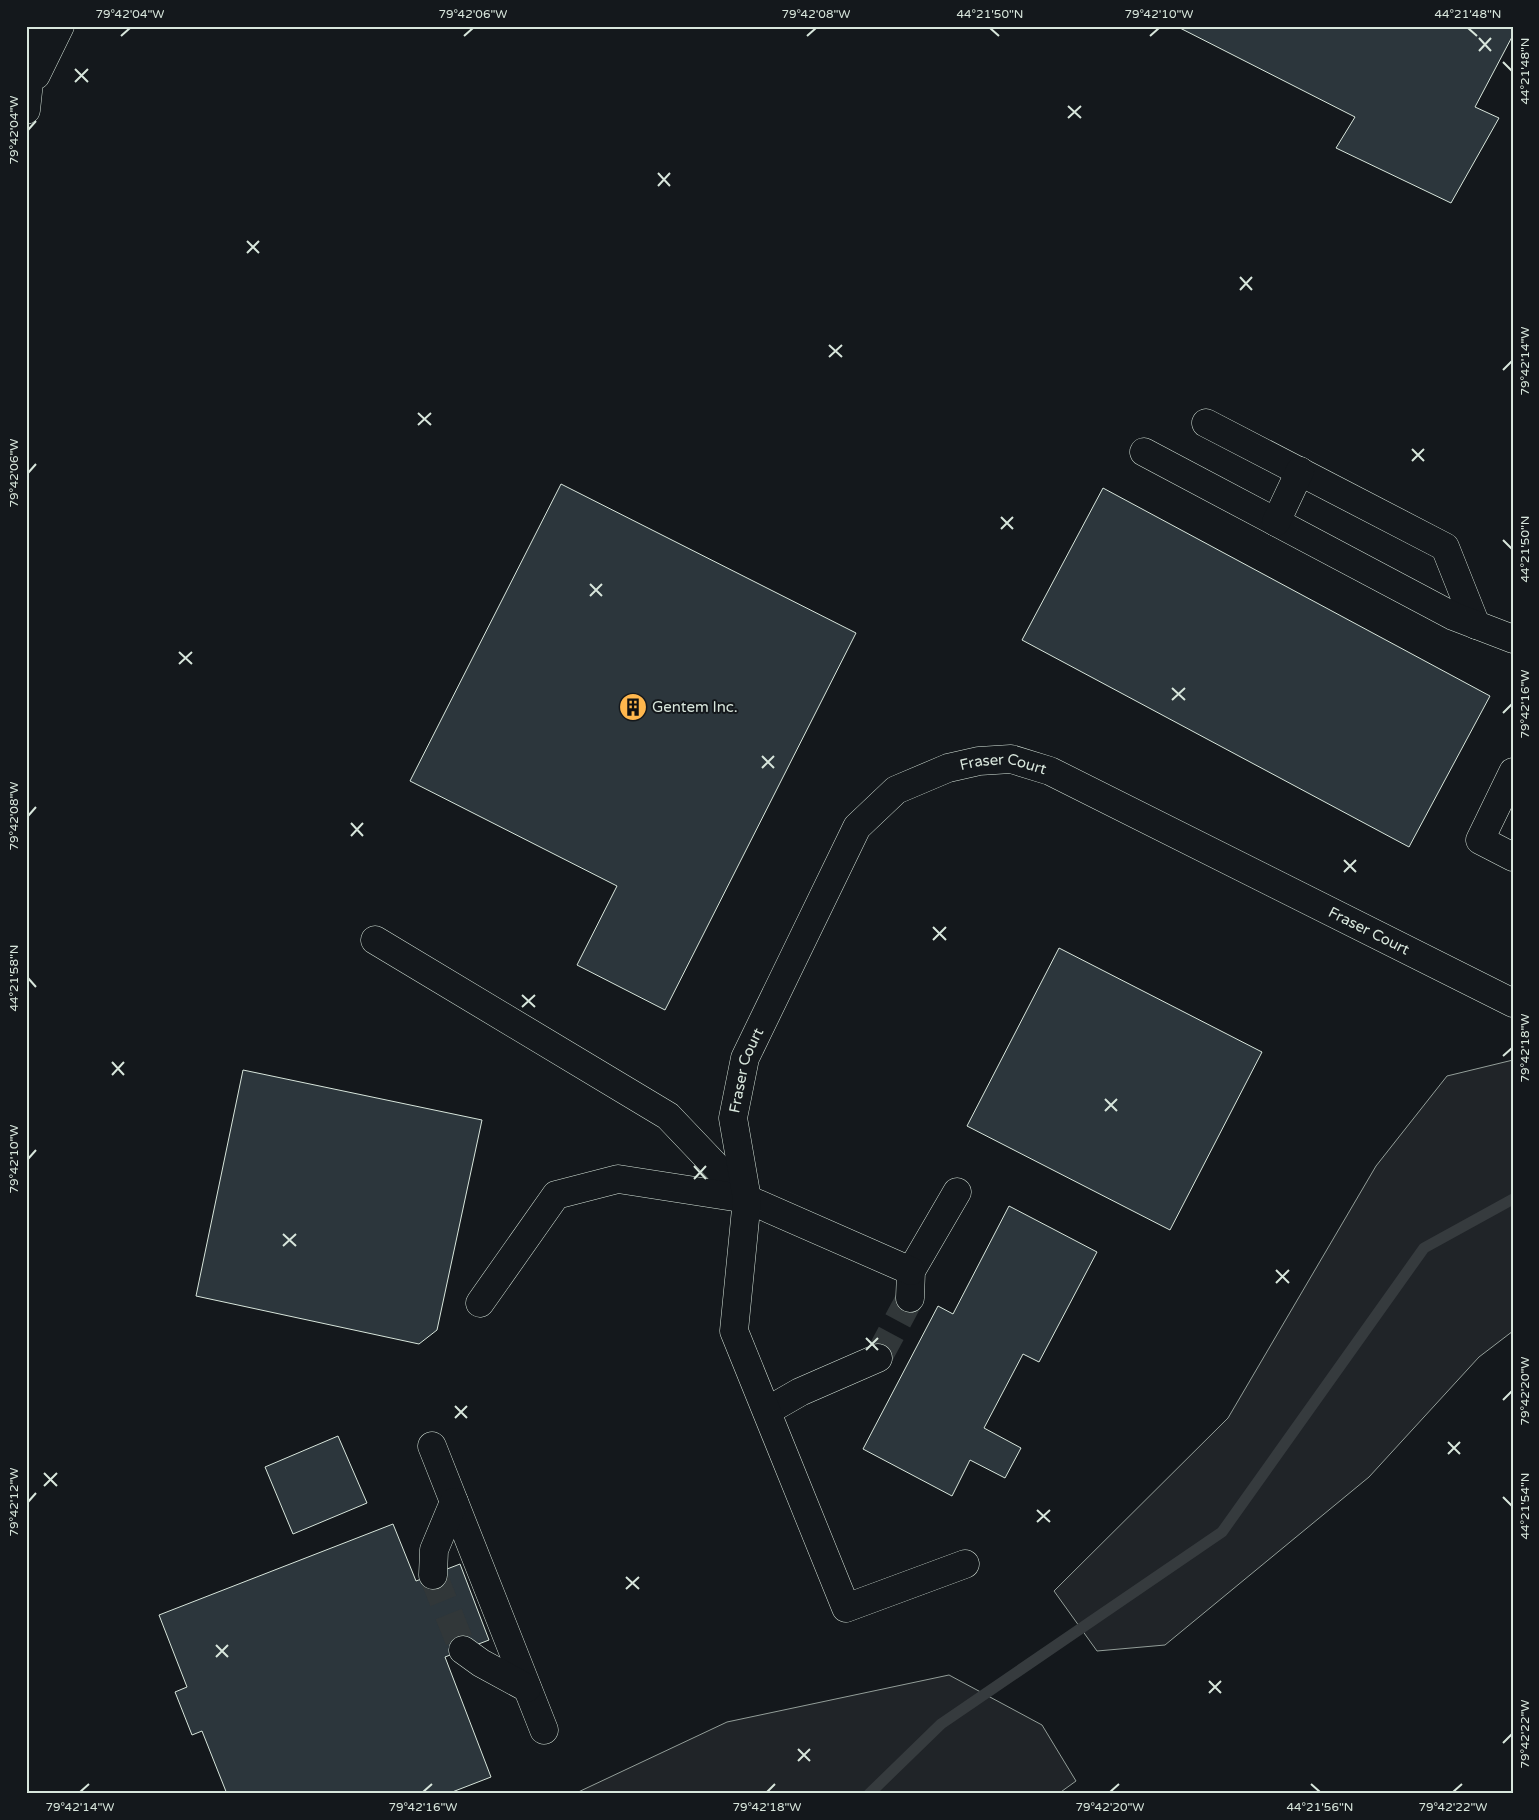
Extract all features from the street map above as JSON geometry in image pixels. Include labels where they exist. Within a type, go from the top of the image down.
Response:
[{"type":"main road","points":[[27,100],[35,26]]},
{"type":"main road","points":[[27,100],[60,26]]},
{"type":"main road","points":[[1206,423],[1444,548],[1476,625]]},
{"type":"main road","points":[[1144,452],[1453,616],[1513,640]]},
{"type":"main road","points":[[1276,522],[1300,471]]},
{"type":"main road","name":"Fraser Court","points":[[965,1564],[846,1608],[734,1331],[747,1199],[734,1118],[745,1058],[857,827],[896,790],[948,768],[979,761],[1011,759],[1050,772],[1513,1003]]},
{"type":"main road","points":[[1513,772],[1480,840],[1513,857]]},
{"type":"main road","points":[[376,940],[668,1116],[747,1199]]},
{"type":"main road","points":[[480,1303],[556,1195],[618,1179],[747,1199],[911,1284],[957,1192]]},
{"type":"main road","points":[[766,1412],[800,1392],[878,1358]]},
{"type":"main road","points":[[432,1446],[544,1730]]},
{"type":"main road","points":[[433,1575],[434,1550],[454,1502]]},
{"type":"main road","points":[[463,1650],[481,1663],[527,1688]]},
{"type":"shaded area","points":[[1513,1060],[1513,1331],[1479,1357],[1369,1477],[1165,1645],[1097,1651],[1054,1591],[1228,1418],[1376,1166],[1447,1076]]},
{"type":"shaded area","points":[[949,1675],[1042,1725],[1076,1781],[1058,1794],[574,1794],[727,1722]]},
{"type":"building","points":[[1176,26],[1513,26],[1513,35],[1475,107],[1499,118],[1451,203],[1336,148],[1355,117]]},
{"type":"building","name":"Gentem Inc.","points":[[561,484],[856,633],[665,1010],[577,965],[617,886],[410,781]]},
{"type":"building","points":[[1103,488],[1490,696],[1409,847],[1022,640]]},
{"type":"building","points":[[1059,948],[1262,1052],[1170,1230],[967,1126]]},
{"type":"building","points":[[243,1070],[482,1120],[437,1330],[419,1344],[196,1296]]},
{"type":"building","points":[[1009,1206],[1097,1252],[1039,1362],[1023,1354],[984,1428],[1021,1448],[1005,1478],[970,1460],[952,1496],[863,1449],[938,1306],[953,1314]]},
{"type":"building","points":[[338,1436],[367,1503],[293,1534],[265,1467]]},
{"type":"building","points":[[393,1524],[416,1581],[460,1564],[489,1640],[445,1657],[491,1777],[447,1794],[227,1794],[202,1731],[192,1735],[175,1692],[187,1687],[159,1615]]},
{"type":"waterway","points":[[869,1794],[941,1724],[1222,1532],[1424,1248],[1513,1199]]},
{"type":"tunnel","points":[[878,1358],[910,1298]]},
{"type":"tunnel","points":[[433,1575],[463,1650]]},
{"type":"place","name":"Gentem Inc.","points":[[633,707]]}]
